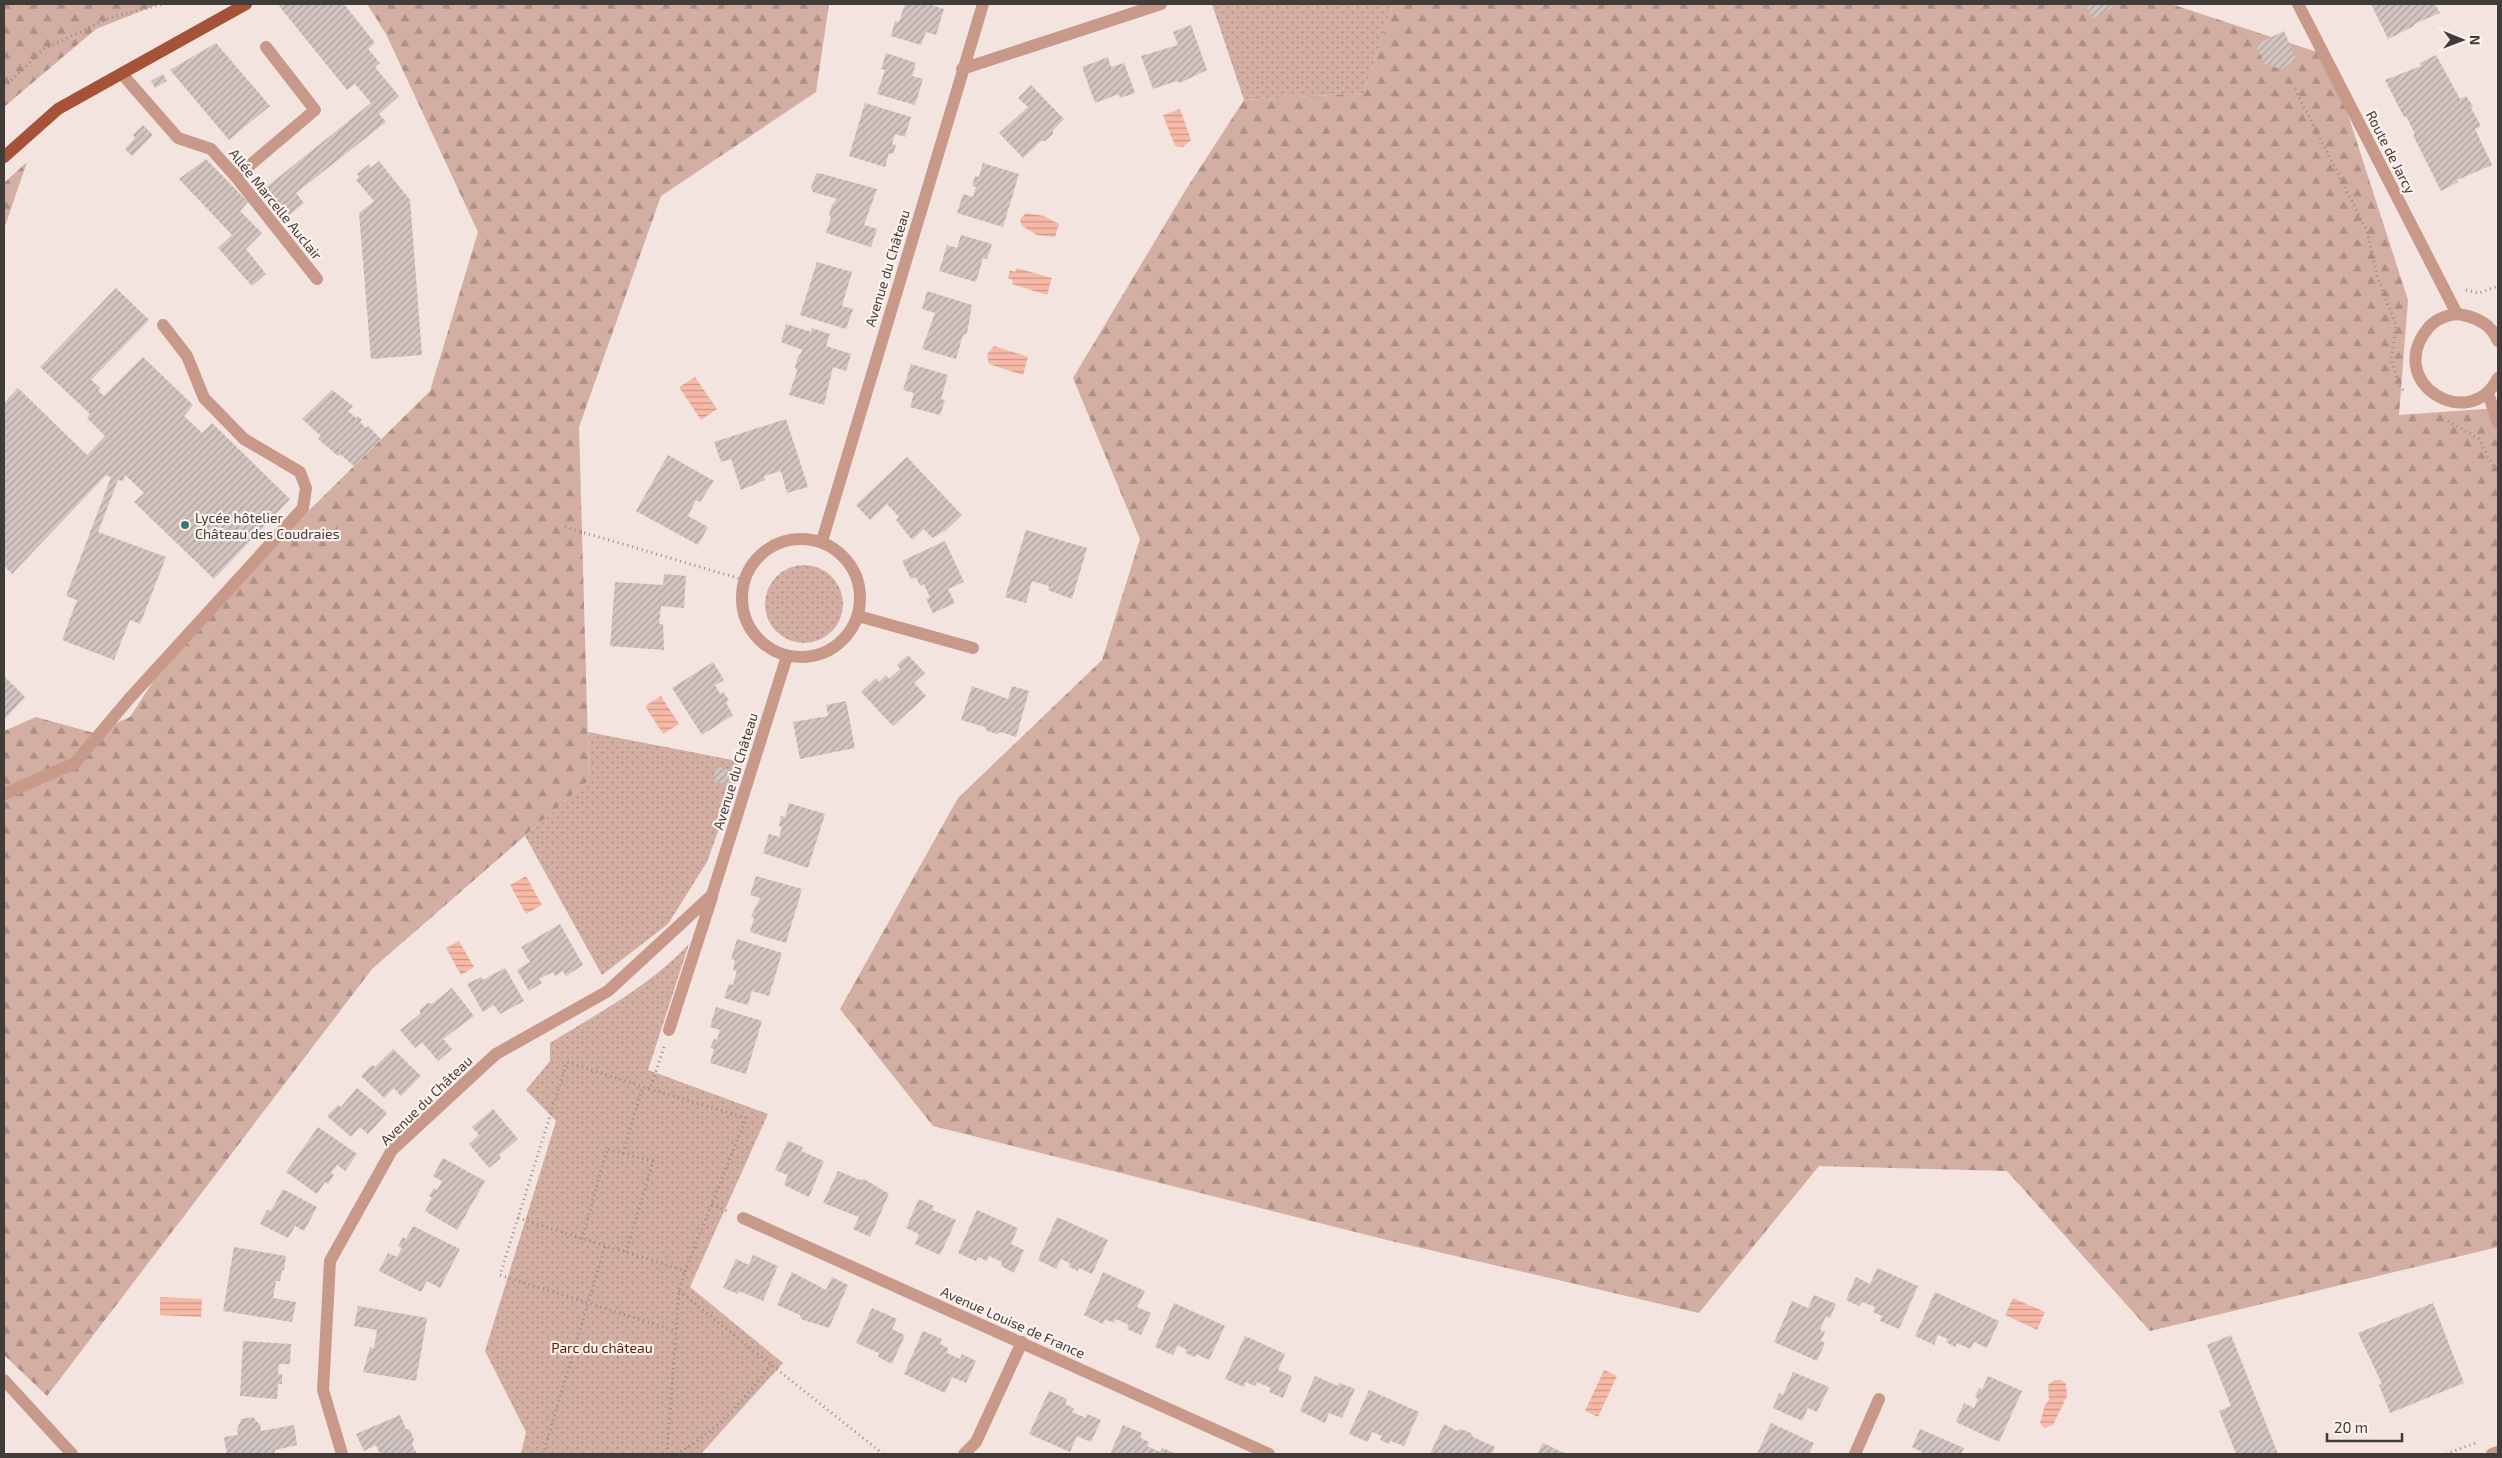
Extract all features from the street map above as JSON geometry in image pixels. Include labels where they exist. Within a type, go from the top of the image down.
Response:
[{"type":"main road","points":[[4,157],[58,109],[246,4]]},
{"type":"street","name":"Avenue du Château","points":[[822,541],[983,4]]},
{"type":"street","points":[[962,69],[1161,4]]},
{"type":"street","name":"Route de Jarcy","points":[[2298,4],[2457,314]]},
{"type":"street","points":[[236,177],[315,110],[266,47]]},
{"type":"street","name":"Allée Marcelle Auclair","points":[[122,74],[178,138],[211,149],[236,177],[317,279]]},
{"type":"street","points":[[2498,336],[2486,324],[2473,317],[2457,314],[2431,324],[2421,337],[2415,351],[2416,370],[2423,384],[2435,396],[2449,402],[2469,402],[2488,393],[2498,378]]},
{"type":"street","points":[[4,794],[75,763],[128,700],[303,508],[306,488],[300,472],[244,439],[204,398],[188,356],[163,325]]},
{"type":"street","points":[[2488,393],[2498,423]]},
{"type":"street","points":[[798,537],[822,541],[841,553],[855,572],[861,594],[858,616],[850,632],[838,646],[822,654],[804,658],[786,656],[764,645],[749,627],[741,604],[744,580],[755,559],[774,544],[798,537]]},
{"type":"street","points":[[858,616],[973,648]]},
{"type":"street","name":"Avenue du Château","points":[[669,1030],[786,656]]},
{"type":"street","name":"Avenue du Château","points":[[342,1454],[323,1390],[330,1261],[392,1150],[496,1054],[608,991],[712,895]]},
{"type":"street","name":"Avenue Louise de France","points":[[743,1218],[1270,1454]]},
{"type":"street","points":[[964,1454],[976,1442],[1022,1342]]},
{"type":"street","points":[[4,1380],[72,1454]]},
{"type":"street","points":[[1855,1454],[1879,1399]]},
{"type":"street","points":[[2492,1454],[2498,1452]]},
{"type":"path","points":[[4,87],[44,49],[109,18],[163,4]]},
{"type":"path","points":[[2295,89],[2368,231],[2378,279],[2396,325],[2391,359],[2400,387],[2405,392]]},
{"type":"path","points":[[2495,287],[2498,292]]},
{"type":"path","points":[[2442,418],[2479,440],[2498,475]]},
{"type":"path","points":[[565,527],[744,580]]},
{"type":"path","points":[[650,1089],[669,1030]]},
{"type":"path","points":[[668,1454],[679,1291],[685,1271],[746,1118],[567,1062],[500,1275],[676,1332]]},
{"type":"path","points":[[623,1153],[642,1086]]},
{"type":"path","points":[[582,1238],[608,1148],[653,1161],[626,1252]]},
{"type":"path","points":[[518,1218],[685,1271]]},
{"type":"path","points":[[542,1454],[604,1246]]},
{"type":"path","points":[[679,1291],[883,1454]]},
{"type":"path","points":[[676,1454],[695,1445],[753,1388],[771,1365]]},
{"type":"path","points":[[2446,1454],[2481,1441]]},
{"type":"green space","points":[[4,4],[159,4],[96,29],[4,107]]},
{"type":"green space","points":[[367,4],[829,4],[816,92],[661,196],[579,427],[589,780],[372,969],[47,1396],[4,1355],[4,731],[36,717],[94,733],[130,717],[183,635],[430,391],[478,232],[386,34]]},
{"type":"green space","points":[[1212,4],[1393,4],[1364,93],[1244,100]]},
{"type":"green space","points":[[1393,4],[2171,4],[2329,56],[2408,300],[2399,415],[2498,408],[2498,1247],[2150,1331],[2007,1171],[1819,1166],[1699,1313],[1387,1240],[933,1126],[840,1009],[958,798],[1102,660],[1140,539],[1073,378],[1185,191],[1244,100],[1364,93]]},
{"type":"green space","points":[[27,162],[4,229],[4,183]]},
{"type":"green space","points":[[796,565],[812,565],[826,571],[837,582],[843,596],[843,612],[837,626],[826,637],[812,643],[796,643],[782,637],[771,626],[765,612],[765,596],[771,582],[782,571]]},
{"type":"green space","points":[[588,732],[743,762],[707,862],[668,924],[602,975],[525,836],[589,780]]},
{"type":"green space","name":"Parc du château","points":[[689,944],[648,1070],[768,1114],[690,1287],[783,1363],[701,1454],[521,1454],[526,1432],[485,1351],[556,1121],[526,1090],[550,1061],[550,1043],[641,986]]},
{"type":"shaded area","points":[[1180,109],[1191,140],[1183,147],[1175,146],[1163,115]]},
{"type":"shaded area","points":[[1026,213],[1044,216],[1059,224],[1055,237],[1037,235],[1022,226],[1020,219]]},
{"type":"shaded area","points":[[1017,268],[1052,278],[1047,295],[1012,284],[1013,280],[1008,278],[1010,270],[1015,272]]},
{"type":"shaded area","points":[[994,346],[1028,357],[1023,375],[989,364],[987,354]]},
{"type":"shaded area","points":[[695,377],[717,409],[701,420],[679,387]]},
{"type":"shaded area","points":[[661,696],[679,724],[663,734],[645,706]]},
{"type":"shaded area","points":[[526,876],[542,905],[526,914],[510,885]]},
{"type":"shaded area","points":[[459,941],[474,967],[461,975],[446,948]]},
{"type":"shaded area","points":[[160,1297],[202,1299],[201,1317],[160,1315]]},
{"type":"shaded area","points":[[2013,1298],[2045,1312],[2037,1330],[2005,1315]]},
{"type":"shaded area","points":[[1604,1370],[1617,1376],[1598,1417],[1585,1411]]},
{"type":"shaded area","points":[[2055,1380],[2061,1380],[2066,1384],[2067,1396],[2053,1425],[2044,1428],[2040,1423],[2045,1405],[2049,1400],[2048,1385]]},
{"type":"building","points":[[283,4],[344,4],[375,43],[368,49],[380,63],[375,67],[399,96],[379,114],[386,122],[296,193],[304,203],[289,215],[284,209],[278,214],[259,193],[371,103],[355,84],[347,90],[279,6]]},
{"type":"building","points":[[905,4],[928,4],[944,9],[936,35],[926,32],[921,45],[891,36],[895,21],[899,22]]},
{"type":"building","points":[[2084,4],[2110,4],[2113,7],[2094,19]]},
{"type":"building","points":[[2371,4],[2435,4],[2440,13],[2414,24],[2414,26],[2388,39]]},
{"type":"building","points":[[1191,25],[1207,70],[1180,83],[1177,81],[1153,89],[1141,56],[1178,45],[1173,32]]},
{"type":"building","points":[[2284,31],[2297,61],[2280,69],[2269,65],[2266,66],[2255,45]]},
{"type":"building","points":[[216,43],[270,106],[229,140],[170,70]]},
{"type":"building","points":[[886,53],[916,63],[912,76],[923,79],[915,105],[877,94],[885,70],[881,69]]},
{"type":"building","points":[[2436,55],[2460,99],[2466,96],[2473,106],[2471,108],[2481,126],[2475,129],[2492,165],[2457,180],[2458,182],[2441,191],[2413,135],[2415,134],[2406,116],[2404,117],[2385,80],[2421,66],[2420,63]]},
{"type":"building","points":[[1108,57],[1111,67],[1124,63],[1135,93],[1120,98],[1119,94],[1095,103],[1082,67]]},
{"type":"building","points":[[163,74],[167,81],[155,88],[151,81]]},
{"type":"building","points":[[1031,85],[1064,119],[1053,130],[1053,134],[1045,141],[1041,141],[1023,158],[999,133],[1028,107],[1018,98]]},
{"type":"building","points":[[865,103],[911,117],[905,137],[895,134],[892,144],[896,145],[893,154],[889,153],[885,167],[849,156]]},
{"type":"building","points":[[143,125],[153,135],[132,156],[125,149],[135,138],[133,135]]},
{"type":"building","points":[[206,159],[248,202],[240,211],[262,233],[246,249],[266,274],[252,286],[218,248],[232,235],[179,179]]},
{"type":"building","points":[[379,161],[410,200],[422,355],[371,359],[359,213],[374,201],[356,180],[359,177],[357,174],[369,164],[371,168]]},
{"type":"building","points":[[983,163],[1019,174],[1003,227],[957,213],[963,194],[973,197],[976,187],[972,186],[975,176],[979,177]]},
{"type":"building","points":[[819,173],[877,189],[864,225],[877,229],[871,247],[826,233],[831,218],[829,215],[832,205],[837,199],[813,192],[811,188],[816,174]]},
{"type":"building","points":[[961,235],[992,244],[987,259],[983,258],[976,282],[939,271],[947,245],[957,248]]},
{"type":"building","points":[[817,262],[852,272],[842,306],[853,309],[846,329],[800,315]]},
{"type":"building","points":[[116,288],[149,320],[91,380],[100,388],[98,390],[104,396],[143,357],[193,405],[184,416],[202,433],[212,423],[290,499],[214,579],[134,502],[144,493],[125,475],[123,481],[118,480],[98,532],[166,557],[140,624],[130,620],[114,660],[62,640],[77,600],[66,596],[111,477],[106,475],[12,574],[4,566],[4,403],[18,388],[87,455],[105,436],[87,418],[90,414],[40,367]]},
{"type":"building","points":[[927,291],[972,305],[967,333],[963,335],[956,359],[922,349],[935,313],[922,309]]},
{"type":"building","points":[[786,324],[811,332],[812,328],[830,334],[826,346],[851,354],[846,371],[833,367],[824,405],[789,395],[797,371],[795,367],[798,357],[803,350],[781,342]]},
{"type":"building","points":[[911,364],[948,375],[941,399],[945,400],[940,415],[910,407],[914,393],[903,390]]},
{"type":"building","points":[[332,390],[353,406],[348,411],[356,418],[358,416],[362,420],[360,422],[366,428],[368,426],[381,439],[354,466],[340,454],[338,456],[318,439],[321,436],[302,419]]},
{"type":"building","points":[[786,419],[808,487],[787,493],[781,471],[764,476],[765,480],[741,490],[731,459],[721,462],[714,442]]},
{"type":"building","points":[[668,455],[714,481],[700,502],[696,500],[688,516],[708,527],[698,545],[636,511]]},
{"type":"building","points":[[907,457],[962,515],[946,530],[932,538],[924,529],[912,540],[896,520],[899,517],[887,504],[870,520],[856,505]]},
{"type":"building","points":[[1026,530],[1087,548],[1072,599],[1048,590],[1049,586],[1032,581],[1026,603],[1005,597]]},
{"type":"building","points":[[945,541],[964,582],[948,589],[955,603],[933,613],[926,599],[930,597],[924,584],[920,586],[916,577],[911,579],[902,561]]},
{"type":"building","points":[[664,574],[686,576],[684,608],[661,606],[659,624],[663,624],[664,650],[610,646],[615,582],[663,585]]},
{"type":"building","points":[[908,655],[925,673],[914,683],[926,696],[893,726],[861,692],[876,678],[879,682],[886,675],[889,679],[900,669],[897,665]]},
{"type":"building","points":[[713,662],[724,680],[715,685],[720,694],[723,692],[729,700],[726,703],[733,715],[702,735],[672,688]]},
{"type":"building","points":[[4,676],[25,697],[4,720]]},
{"type":"building","points":[[972,686],[1008,699],[1012,686],[1029,691],[1016,737],[1001,732],[997,734],[987,731],[985,727],[961,720]]},
{"type":"building","points":[[846,701],[855,748],[800,759],[793,722],[828,716],[826,705]]},
{"type":"building","points":[[717,766],[732,771],[728,785],[713,781]]},
{"type":"building","points":[[789,803],[825,814],[808,868],[763,853],[769,834],[779,837],[782,827],[779,826],[781,816],[785,817]]},
{"type":"building","points":[[756,876],[802,889],[786,943],[750,932],[754,918],[751,917],[760,898],[750,895]]},
{"type":"building","points":[[560,924],[583,965],[566,976],[563,971],[555,976],[553,972],[539,979],[542,983],[529,991],[517,970],[530,962],[521,947]]},
{"type":"building","points":[[737,939],[782,953],[769,996],[752,991],[748,1005],[724,998],[729,984],[733,985],[737,971],[733,970],[735,960],[731,959]]},
{"type":"building","points":[[505,968],[524,1001],[500,1014],[494,1005],[483,1012],[467,984],[481,977],[483,980]]},
{"type":"building","points":[[452,988],[474,1016],[443,1039],[452,1049],[438,1061],[422,1042],[415,1048],[400,1030],[420,1014],[420,1010],[428,1003],[432,1004]]},
{"type":"building","points":[[716,1007],[762,1021],[746,1074],[710,1063],[714,1049],[710,1048],[714,1039],[717,1040],[720,1030],[710,1027]]},
{"type":"building","points":[[393,1049],[421,1076],[401,1096],[394,1088],[384,1098],[361,1076],[372,1065],[375,1067]]},
{"type":"building","points":[[357,1088],[387,1113],[368,1134],[360,1127],[351,1137],[327,1116],[338,1105],[341,1107]]},
{"type":"building","points":[[493,1109],[518,1139],[499,1155],[501,1158],[489,1168],[469,1144],[479,1135],[472,1127]]},
{"type":"building","points":[[318,1127],[357,1154],[345,1171],[337,1165],[331,1173],[334,1175],[328,1184],[325,1182],[317,1194],[286,1172]]},
{"type":"building","points":[[788,1141],[803,1147],[801,1151],[824,1161],[809,1197],[784,1185],[788,1175],[775,1170]]},
{"type":"building","points":[[443,1158],[485,1181],[457,1230],[425,1211],[432,1198],[429,1196],[434,1188],[437,1190],[442,1181],[433,1176]]},
{"type":"building","points":[[838,1171],[860,1180],[864,1179],[889,1194],[870,1237],[853,1229],[859,1217],[823,1203]]},
{"type":"building","points":[[283,1189],[317,1207],[304,1231],[295,1226],[288,1238],[260,1224],[267,1210],[271,1211]]},
{"type":"building","points":[[919,1199],[934,1206],[932,1210],[956,1220],[940,1255],[915,1244],[919,1234],[906,1228]]},
{"type":"building","points":[[977,1210],[1018,1228],[1011,1244],[1024,1250],[1014,1273],[1001,1266],[1002,1262],[989,1256],[987,1261],[978,1257],[976,1261],[958,1253]]},
{"type":"building","points":[[1057,1217],[1108,1240],[1092,1274],[1079,1268],[1078,1271],[1069,1267],[1070,1263],[1061,1259],[1056,1269],[1038,1260]]},
{"type":"building","points":[[413,1226],[460,1249],[440,1288],[427,1281],[421,1292],[379,1271],[388,1253],[397,1257],[402,1248],[398,1246],[403,1237],[406,1239]]},
{"type":"building","points":[[234,1247],[286,1256],[284,1270],[282,1270],[280,1281],[276,1281],[273,1298],[296,1302],[292,1322],[223,1311]]},
{"type":"building","points":[[753,1255],[778,1266],[763,1301],[739,1291],[738,1294],[723,1288],[736,1259],[749,1265]]},
{"type":"building","points":[[1877,1268],[1918,1286],[1899,1329],[1880,1321],[1882,1316],[1873,1312],[1875,1307],[1862,1302],[1859,1306],[1846,1300],[1856,1277],[1870,1284]]},
{"type":"building","points":[[792,1272],[826,1290],[832,1277],[848,1285],[829,1328],[801,1319],[800,1315],[777,1305]]},
{"type":"building","points":[[1103,1272],[1145,1291],[1137,1307],[1151,1313],[1141,1335],[1127,1329],[1129,1325],[1116,1319],[1114,1323],[1105,1319],[1103,1324],[1084,1315]]},
{"type":"building","points":[[1935,1292],[1999,1321],[1987,1348],[1974,1342],[1970,1349],[1957,1343],[1955,1347],[1946,1342],[1948,1339],[1938,1335],[1934,1345],[1915,1336]]},
{"type":"building","points":[[1814,1295],[1836,1304],[1830,1318],[1826,1316],[1820,1330],[1825,1332],[1821,1341],[1825,1343],[1817,1361],[1774,1342],[1792,1301],[1808,1308]]},
{"type":"building","points":[[1174,1303],[1225,1326],[1209,1360],[1196,1354],[1195,1357],[1185,1353],[1187,1350],[1178,1345],[1173,1355],[1155,1347]]},
{"type":"building","points":[[2433,1303],[2464,1383],[2390,1413],[2379,1385],[2382,1384],[2358,1333]]},
{"type":"building","points":[[358,1306],[427,1318],[416,1381],[363,1372],[370,1347],[374,1348],[377,1330],[354,1326]]},
{"type":"building","points":[[872,1308],[897,1319],[892,1329],[905,1335],[892,1364],[878,1357],[879,1353],[856,1343]]},
{"type":"building","points":[[923,1331],[942,1339],[940,1344],[948,1348],[947,1353],[960,1359],[962,1354],[976,1361],[966,1383],[952,1377],[945,1393],[904,1374]]},
{"type":"building","points":[[2231,1335],[2278,1454],[2236,1454],[2219,1411],[2231,1406],[2207,1345]]},
{"type":"building","points":[[1245,1336],[1285,1354],[1278,1370],[1292,1376],[1283,1398],[1269,1392],[1271,1388],[1257,1382],[1255,1386],[1246,1382],[1244,1387],[1225,1379]]},
{"type":"building","points":[[243,1341],[291,1344],[290,1364],[279,1364],[278,1374],[282,1374],[282,1384],[278,1384],[277,1399],[240,1396]]},
{"type":"building","points":[[1793,1372],[1829,1387],[1817,1412],[1808,1408],[1802,1421],[1773,1408],[1779,1393],[1783,1395]]},
{"type":"building","points":[[1315,1376],[1338,1386],[1340,1383],[1355,1389],[1342,1418],[1329,1413],[1325,1423],[1300,1411]]},
{"type":"building","points":[[1988,1376],[2022,1391],[1999,1442],[1956,1422],[1964,1403],[1974,1408],[1978,1399],[1975,1397],[1979,1388],[1982,1390]]},
{"type":"building","points":[[1369,1390],[1419,1412],[1404,1446],[1391,1441],[1389,1444],[1380,1440],[1382,1436],[1372,1432],[1368,1442],[1349,1434]]},
{"type":"building","points":[[1049,1391],[1067,1399],[1065,1404],[1074,1408],[1072,1412],[1086,1418],[1087,1414],[1101,1420],[1091,1442],[1077,1436],[1070,1452],[1029,1434]]},
{"type":"building","points":[[400,1415],[406,1429],[410,1430],[414,1440],[412,1444],[417,1454],[380,1454],[376,1445],[364,1451],[356,1434]]},
{"type":"building","points":[[253,1417],[260,1425],[261,1431],[294,1425],[297,1445],[275,1450],[275,1454],[227,1454],[224,1437],[238,1435],[237,1430],[241,1419]]},
{"type":"building","points":[[1771,1423],[1814,1443],[1809,1454],[1757,1454]]},
{"type":"building","points":[[1444,1424],[1457,1431],[1461,1429],[1471,1433],[1473,1437],[1495,1447],[1492,1454],[1430,1454]]},
{"type":"building","points":[[1123,1425],[1142,1433],[1140,1438],[1149,1442],[1147,1446],[1160,1452],[1162,1448],[1177,1454],[1110,1454]]},
{"type":"building","points":[[1920,1429],[1964,1448],[1961,1454],[1921,1454],[1922,1452],[1912,1447]]},
{"type":"building","points":[[1543,1443],[1562,1452],[1568,1454],[1537,1454]]},
{"type":"place","name":"Lycée hôtelier Château des Coudraies","points":[[185,525]]}]
